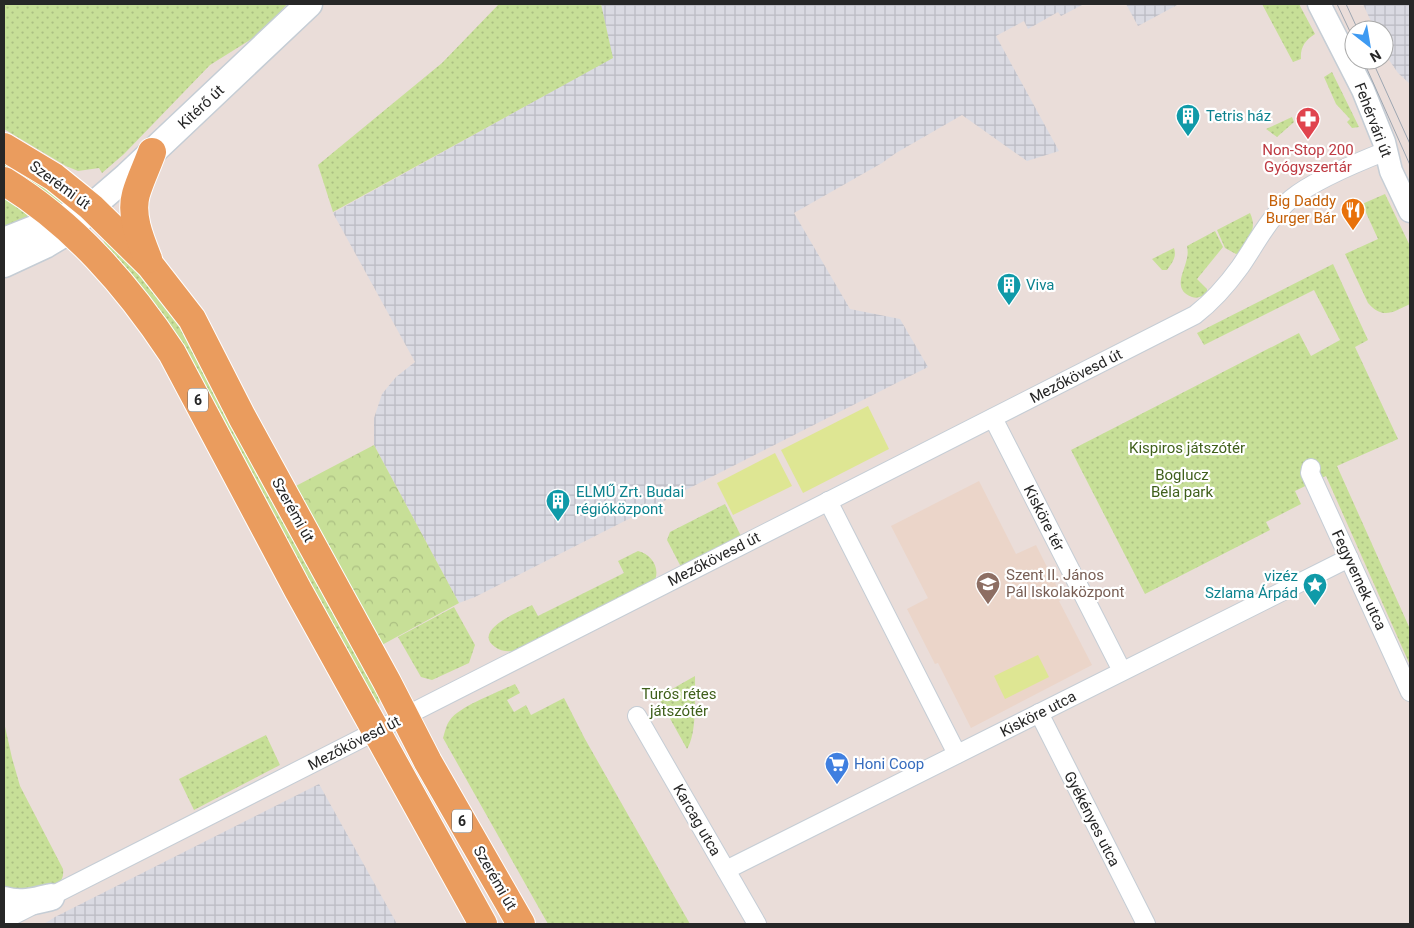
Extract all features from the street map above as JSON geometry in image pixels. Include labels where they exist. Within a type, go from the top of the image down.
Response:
[{"type":"main road","name":"Kitérő út","points":[[4,264],[45,245],[64,225],[91,207],[128,176],[309,4]]},
{"type":"main road","name":"Szerémi út","points":[[4,147],[54,177],[91,207],[150,265],[192,319],[242,417],[387,682],[432,771],[521,924]]},
{"type":"main road","points":[[150,265],[138,234],[135,211],[136,195],[152,152]]},
{"type":"main road","name":"Szerémi út","points":[[4,181],[64,225],[104,264],[148,316],[172,352],[298,590],[484,924]]},
{"type":"main road","name":"Kitérő út","points":[[4,241],[64,225]]},
{"type":"main road","points":[[4,900],[12,903],[50,897]]},
{"type":"main road","points":[[22,924],[34,909],[50,897]]},
{"type":"street","name":"Fehérvári út","points":[[1319,4],[1363,90],[1379,128],[1391,171],[1410,210]]},
{"type":"street","name":"Mezőkövesd út","points":[[4,920],[377,732],[1195,314],[1217,296],[1275,216],[1291,199],[1335,173],[1386,151]]},
{"type":"street","name":"Kisköre tér","points":[[992,418],[1122,671]]},
{"type":"street","name":"Fegyvernek utca","points":[[1312,468],[1310,473],[1410,692]]},
{"type":"street","points":[[828,501],[957,754]]},
{"type":"street","name":"Kisköre utca","points":[[726,870],[1349,558]]},
{"type":"street","name":"Gyékényes utca","points":[[1039,713],[1146,924]]},
{"type":"street","name":"Karcag utca","points":[[637,716],[757,924]]},
{"type":"shaded area","points":[[601,4],[1084,4],[1061,16],[1058,12],[1028,29],[1024,21],[996,36],[1059,151],[1027,161],[962,115],[794,213],[850,309],[900,319],[928,367],[475,597],[459,603],[374,445],[374,418],[382,394],[396,377],[415,362],[333,213],[612,58]]},
{"type":"shaded area","points":[[1126,4],[1179,4],[1138,26]]},
{"type":"shaded area","points":[[1363,4],[1410,4],[1410,84],[1394,67],[1394,20],[1370,20]]},
{"type":"shaded area","name":"Szent II. János Pál Iskolaközpont","points":[[979,481],[1016,554],[1036,545],[1063,599],[1059,601],[1092,665],[971,728],[938,663],[935,664],[907,609],[928,598],[891,526]]},
{"type":"shaded area","points":[[319,784],[397,924],[44,924],[55,917]]},
{"type":"green space","points":[[4,4],[287,4],[263,32],[210,65],[124,154],[102,173],[99,168],[78,171],[66,166],[4,129]]},
{"type":"green space","points":[[499,4],[601,4],[613,58],[333,212],[318,165],[442,63]]},
{"type":"green space","points":[[1262,4],[1299,4],[1315,34],[1304,45],[1301,51],[1301,59],[1293,62]]},
{"type":"green space","points":[[1332,72],[1359,127],[1352,128],[1347,122],[1350,119],[1336,104],[1324,77]]},
{"type":"green space","points":[[1292,117],[1294,122],[1277,137],[1266,129]]},
{"type":"green space","points":[[4,158],[26,170],[64,201],[59,205],[4,169]]},
{"type":"green space","points":[[4,192],[28,211],[28,215],[16,226],[4,231]]},
{"type":"green space","points":[[1385,194],[1410,246],[1410,304],[1388,313],[1383,313],[1373,308],[1368,303],[1345,254],[1378,239],[1362,204]]},
{"type":"green space","points":[[1250,213],[1253,224],[1251,234],[1239,253],[1236,254],[1225,248],[1217,230]]},
{"type":"green space","points":[[1215,231],[1223,247],[1197,279],[1207,289],[1207,293],[1194,298],[1186,294],[1181,286],[1188,252],[1187,246]]},
{"type":"green space","points":[[101,233],[119,247],[175,318],[377,692],[380,700],[378,705],[376,706],[107,251]]},
{"type":"green space","points":[[1174,248],[1175,254],[1172,262],[1167,270],[1162,270],[1152,259]]},
{"type":"green space","name":"Boglucz Béla park","points":[[1333,264],[1368,340],[1355,347],[1398,439],[1337,466],[1410,629],[1410,665],[1326,476],[1295,491],[1301,504],[1266,522],[1270,530],[1145,594],[1071,450],[1299,333],[1311,356],[1340,340],[1314,290],[1204,345],[1197,333]]},
{"type":"green space","points":[[868,406],[889,449],[803,493],[781,450]]},
{"type":"green space","points":[[374,445],[459,603],[380,646],[292,488]]},
{"type":"green space","points":[[775,453],[792,486],[733,515],[717,483]]},
{"type":"green space","points":[[725,504],[742,538],[687,566],[680,565],[667,540],[670,532]]},
{"type":"green space","points":[[638,551],[647,555],[654,563],[656,577],[654,582],[518,650],[500,650],[489,641],[489,634],[493,628],[509,616],[532,605],[538,616],[624,573],[618,561]]},
{"type":"green space","points":[[454,607],[475,645],[469,663],[432,680],[421,677],[398,637]]},
{"type":"green space","points":[[1038,655],[1049,677],[1005,699],[994,676]]},
{"type":"green space","name":"Túrós rétes játszótér","points":[[695,676],[694,724],[687,749],[658,697]]},
{"type":"green space","points":[[515,684],[520,693],[507,700],[514,712],[526,705],[531,715],[564,698],[585,739],[690,924],[548,924],[443,738],[450,720],[455,715],[471,705]]},
{"type":"green space","points":[[4,722],[20,786],[63,872],[62,878],[57,885],[4,894]]},
{"type":"green space","points":[[266,735],[280,765],[194,810],[179,779]]},
{"type":"tram line","points":[[1337,4],[1345,20]]},
{"type":"tram line","points":[[1346,4],[1353,20]]},
{"type":"tram line","points":[[1367,70],[1410,165]]},
{"type":"tram line","points":[[1377,70],[1410,144]]},
{"type":"place","name":"Tetris ház","points":[[1188,137]]},
{"type":"place","name":"Non-Stop 200 Gyógyszertár","points":[[1308,140]]},
{"type":"place","name":"Big Daddy Burger Bár","points":[[1353,231]]},
{"type":"place","name":"Viva","points":[[1009,306]]},
{"type":"place","name":"ELMŰ Zrt. Budai régióközpont","points":[[558,522]]},
{"type":"place","name":"Szent II. János Pál Iskolaközpont","points":[[988,605]]},
{"type":"place","name":"vizéz Szlama Árpád","points":[[1315,606]]},
{"type":"place","name":"Honi Coop","points":[[837,785]]},
{"type":"park label","name":"Kispiros játszótér","points":[[1187,448]]}]
